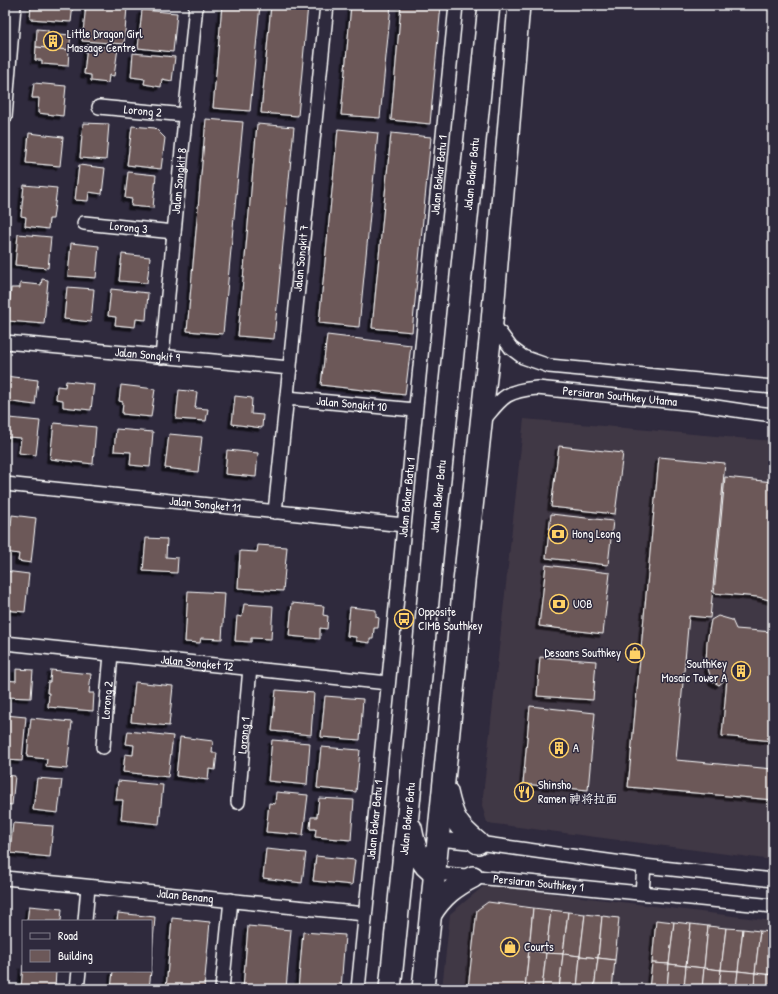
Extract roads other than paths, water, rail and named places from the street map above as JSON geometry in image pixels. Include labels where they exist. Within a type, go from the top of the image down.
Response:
[{"type":"main road","name":"Jalan Bakar Batu","points":[[390,989],[400,902],[434,536],[489,5]]},
{"type":"main road","points":[[423,989],[480,424],[492,322],[520,5]]},
{"type":"main road","points":[[444,778],[450,808],[455,819],[461,830],[478,843]]},
{"type":"main road","points":[[409,804],[412,838],[424,866],[435,873]]},
{"type":"main road","points":[[400,902],[412,868],[419,856],[429,844],[439,839]]},
{"type":"main road","points":[[431,915],[449,890],[473,876]]},
{"type":"street","points":[[5,117],[14,5]]},
{"type":"street","name":"Jalan Songkit 8","points":[[162,357],[196,5]]},
{"type":"street","name":"Jalan Songkit 7","points":[[275,512],[327,5]]},
{"type":"street","name":"Jalan Bakar Batu 1","points":[[358,989],[456,5]]},
{"type":"street","name":"Lorong 2","points":[[99,107],[186,115]]},
{"type":"street","name":"Lorong 3","points":[[84,223],[174,232]]},
{"type":"street","name":"Persiaran Southkey Utama","points":[[492,322],[511,348],[523,357],[549,366],[773,387]]},
{"type":"street","name":"Jalan Songkit 9","points":[[5,342],[290,368]]},
{"type":"street","name":"Persiaran Southkey Utama","points":[[480,424],[506,395],[520,389],[537,388],[696,404],[773,414]]},
{"type":"street","name":"Jalan Songkit 10","points":[[287,398],[415,410]]},
{"type":"street","name":"Jalan Songket 11","points":[[5,484],[404,525]]},
{"type":"street","name":"Jalan Songket 12","points":[[5,643],[388,683]]},
{"type":"street","name":"Lorong 2","points":[[103,747],[111,654]]},
{"type":"street","name":"Lorong 1","points":[[238,802],[250,668]]},
{"type":"street","points":[[439,839],[644,866],[773,880]]},
{"type":"street","points":[[642,893],[644,866]]},
{"type":"street","name":"Persiaran Southkey 1","points":[[435,873],[773,906]]},
{"type":"street","name":"Jalan Benang","points":[[5,878],[365,914]]},
{"type":"street","points":[[85,920],[88,886]]},
{"type":"street","points":[[222,989],[231,900]]},
{"type":"street","points":[[77,989],[79,972]]},
{"type":"place","name":"Little Dragon Girl Massage Centre","points":[[53,41]]},
{"type":"place","name":"Hong Leong","points":[[558,534]]},
{"type":"place","name":"UOB","points":[[559,604]]},
{"type":"place","name":"Opposite CIMB Southkey","points":[[404,619]]},
{"type":"place","name":"Desoans Southkey","points":[[635,653]]},
{"type":"place","name":"SouthKey Mosaic Tower A","points":[[741,671]]},
{"type":"place","name":"A","points":[[559,748]]},
{"type":"place","name":"Shinsho Ramen 神将拉面","points":[[524,792]]},
{"type":"place","name":"Courts","points":[[510,947]]}]
